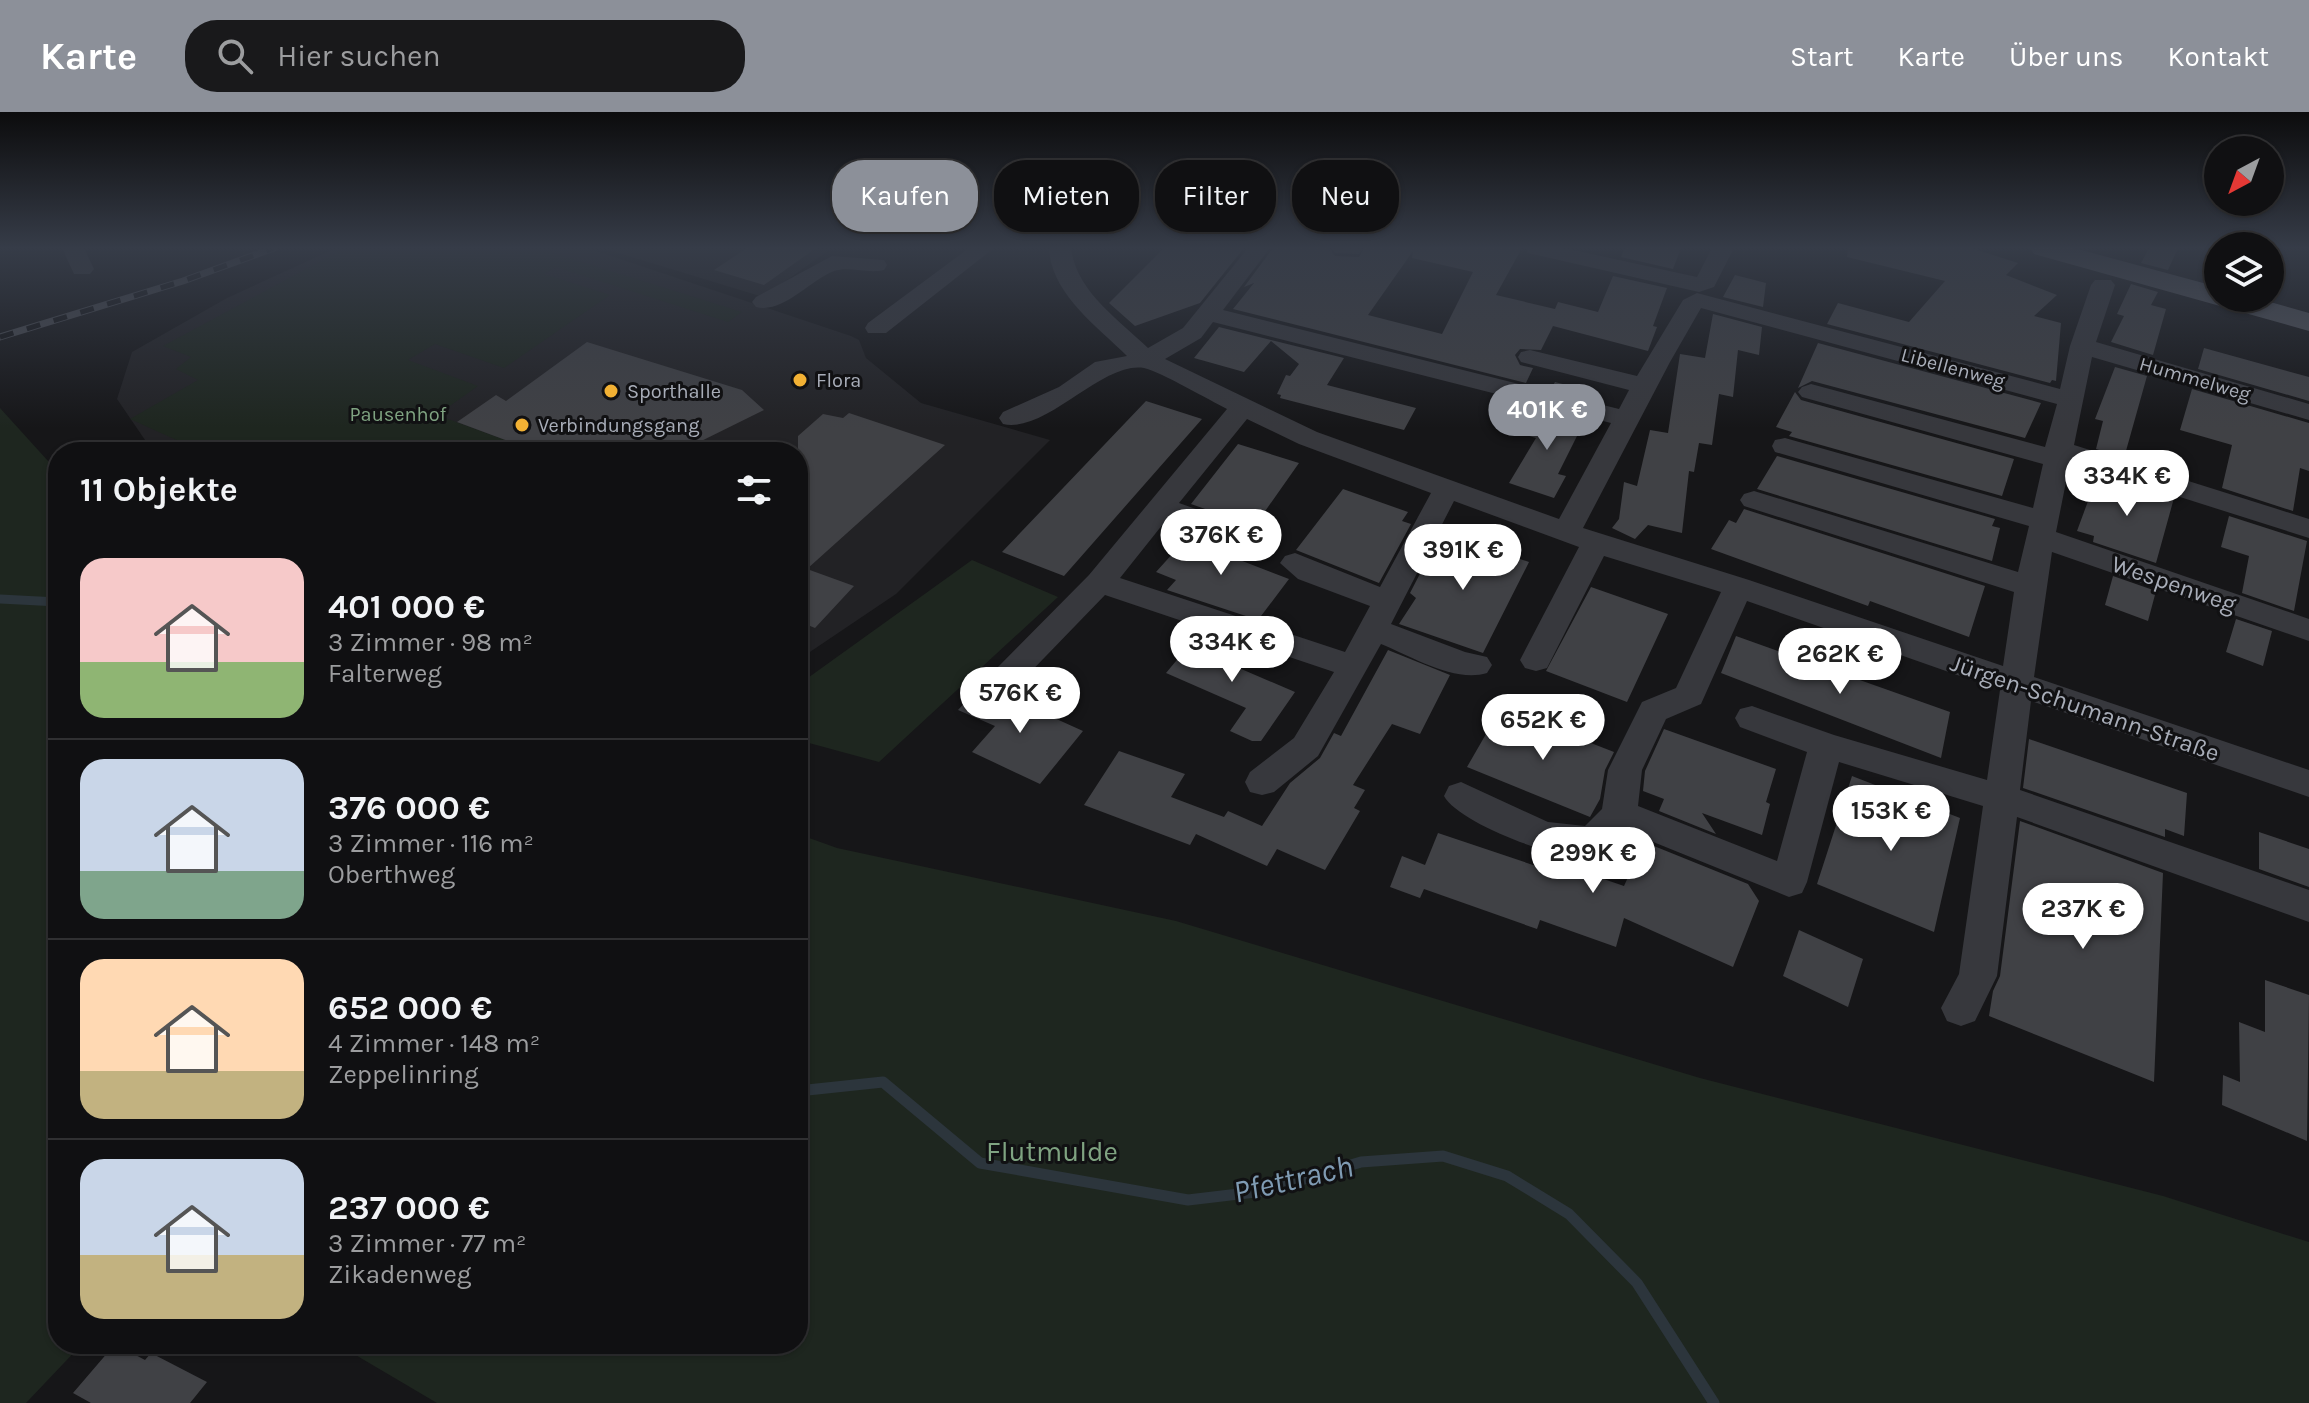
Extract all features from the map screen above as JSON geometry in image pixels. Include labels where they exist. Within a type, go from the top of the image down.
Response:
[{"type":"main road","points":[[2274,312],[2309,322]]},
{"type":"street","points":[[877,328],[903,308]]},
{"type":"street","name":"Jürgen-Schumann-Straße","points":[[1093,308],[1146,360],[1308,438],[1596,543],[1738,587],[2309,784]]},
{"type":"street","points":[[1012,418],[1068,392],[1104,367],[1146,360],[1192,333],[1211,308]]},
{"type":"street","points":[[1566,532],[1689,308]]},
{"type":"street","name":"Libellenweg","points":[[1754,308],[2069,399]]},
{"type":"street","points":[[1961,1008],[1978,976],[2030,586],[2069,399],[2095,308]]},
{"type":"street","points":[[1207,313],[1626,419]]},
{"type":"street","name":"Hummelweg","points":[[2082,346],[2309,412]]},
{"type":"street","points":[[1530,357],[1644,386]]},
{"type":"street","points":[[1811,392],[2057,454],[2309,529]]},
{"type":"street","points":[[1005,679],[1100,582],[1243,407]]},
{"type":"street","name":"Wespenweg","points":[[1785,446],[2042,529],[2309,630]]},
{"type":"street","points":[[1262,782],[1306,747],[1374,630],[1447,488]]},
{"type":"street","points":[[1754,500],[2030,586]]},
{"type":"street","points":[[1161,507],[1235,533],[1248,534]]},
{"type":"street","points":[[1536,660],[1596,543]]},
{"type":"street","points":[[1295,563],[1309,572],[1388,601]]},
{"type":"street","points":[[1100,582],[1353,667]]},
{"type":"street","points":[[1461,796],[1538,833],[1576,843],[1593,839],[1607,830],[1619,813],[1625,770],[1654,711],[1689,696],[1738,587]]},
{"type":"street","points":[[1374,630],[1461,663],[1476,665]]},
{"type":"street","points":[[1752,718],[1826,745],[2002,798],[2309,906]]},
{"type":"street","points":[[1619,813],[1789,882],[1826,745]]},
{"type":"shaded area","points":[[209,308],[768,308],[859,340],[866,358],[921,403],[1050,440],[896,594],[808,653],[808,442],[149,442],[117,399],[132,352]]},
{"type":"green space","name":"Pausenhof","points":[[233,308],[591,308],[504,368],[435,344],[408,360],[478,386],[437,415],[511,442],[181,442],[130,419],[198,380],[176,369],[191,357],[163,346]]},
{"type":"green space","points":[[685,308],[730,308],[742,312],[728,322]]},
{"type":"green space","points":[[0,408],[48,461],[48,1354],[73,1354],[26,1403],[0,1403]]},
{"type":"green space","points":[[972,560],[1058,597],[879,762],[808,743],[808,678]]},
{"type":"green space","name":"Flutmulde","points":[[808,838],[837,848],[1176,921],[1700,1078],[2163,1196],[2309,1242],[2309,1403],[437,1403],[354,1354],[808,1354]]},
{"type":"building","points":[[1115,308],[1185,308],[1135,326]]},
{"type":"building","points":[[1373,308],[1368,315],[1442,334],[1455,308],[1583,308],[1598,312],[1600,308],[1660,308],[1653,326],[1657,327],[1648,351],[1553,326],[1541,350],[1520,349],[1515,355],[1520,365],[1533,368],[1526,383],[1233,309]]},
{"type":"building","points":[[1835,308],[1858,308],[1909,322],[1921,308],[2042,308],[2034,316],[2061,323],[2056,381],[2050,383],[1827,324]]},
{"type":"building","points":[[2120,308],[2166,309],[2153,355],[2111,342],[2124,316],[2117,314]]},
{"type":"building","points":[[1713,314],[1762,327],[1759,355],[1738,350],[1733,397],[1719,394],[1712,445],[1699,443],[1694,472],[1689,471],[1682,533],[1648,525],[1635,539],[1612,528],[1619,519],[1624,482],[1637,486],[1650,430],[1668,433],[1680,354],[1705,358]]},
{"type":"building","points":[[1219,327],[1344,358],[1327,385],[1416,408],[1404,430],[1280,398],[1281,395],[1277,394],[1286,375],[1290,376],[1299,364],[1271,341],[1244,372],[1194,358]]},
{"type":"building","name":"Sporthalle","points":[[587,342],[742,390],[764,410],[699,442],[511,442],[457,422],[496,395],[506,401]]},
{"type":"building","points":[[1818,343],[2041,403],[2025,438],[1812,381],[1798,388]]},
{"type":"building","points":[[2204,348],[2309,377],[2309,401],[2198,369]]},
{"type":"building","points":[[2115,367],[2147,376],[2124,458],[2096,449],[2103,421],[2095,419]]},
{"type":"building","points":[[1555,382],[1598,393],[1595,400],[1551,389]]},
{"type":"building","points":[[2192,389],[2309,423],[2309,471],[2300,468],[2293,511],[2222,488],[2232,445],[2180,430]]},
{"type":"building","points":[[1795,392],[1801,400],[2014,459],[2002,496],[1789,436],[1792,432],[1776,427]]},
{"type":"building","points":[[1146,401],[1202,419],[1064,576],[1002,552]]},
{"type":"building","points":[[1541,408],[1585,420],[1558,474],[1566,476],[1554,498],[1509,483],[1536,438],[1526,435]]},
{"type":"building","points":[[849,413],[945,445],[808,568],[808,442],[798,442],[798,436],[823,414],[843,418]]},
{"type":"building","points":[[1238,444],[1299,463],[1256,524],[1191,504]]},
{"type":"building","points":[[1777,456],[1995,519],[1992,526],[2000,528],[1992,561],[1757,489]]},
{"type":"building","points":[[2098,474],[2174,498],[2156,563],[2093,542],[2094,536],[2077,531]]},
{"type":"building","points":[[1343,489],[1408,512],[1402,521],[1411,524],[1379,583],[1296,550]]},
{"type":"building","points":[[1744,509],[1985,586],[1969,637],[1870,601],[1868,606],[1711,549],[1729,520],[1736,523]]},
{"type":"building","points":[[2229,516],[2307,541],[2294,611],[2242,593],[2249,556],[2221,547]]},
{"type":"building","points":[[1193,531],[1241,545],[1232,557],[1289,579],[1258,620],[1167,590],[1176,580],[1156,572]]},
{"type":"building","points":[[1441,533],[1529,562],[1483,653],[1399,624],[1416,598],[1410,593]]},
{"type":"building","points":[[808,569],[854,586],[815,628],[808,625]]},
{"type":"building","points":[[2113,576],[2156,591],[2148,621],[2105,605]]},
{"type":"building","points":[[1591,587],[1668,614],[1627,702],[1546,671]]},
{"type":"building","points":[[2236,619],[2272,631],[2263,666],[2226,652]]},
{"type":"building","points":[[1201,631],[1240,643],[1225,662],[1295,692],[1261,741],[1252,741],[1230,731],[1246,708],[1166,673]]},
{"type":"building","points":[[1736,636],[1950,712],[1941,758],[1721,673]]},
{"type":"building","points":[[1388,650],[1450,675],[1420,734],[1392,724],[1383,738],[1353,785],[1365,790],[1354,808],[1360,811],[1325,870],[1277,849],[1267,866],[1196,834],[1190,845],[1084,805],[1119,751],[1185,774],[1171,797],[1224,817],[1228,811],[1262,826],[1290,783],[1320,758],[1334,733],[1341,736]]},
{"type":"building","points":[[981,685],[1083,731],[1040,784],[972,752],[995,726],[958,710]]},
{"type":"building","points":[[1501,708],[1614,752],[1605,770],[1600,799],[1590,817],[1467,767]]},
{"type":"building","points":[[1664,729],[1776,769],[1766,802],[1770,804],[1762,835],[1702,813],[1716,834],[1659,811],[1664,799],[1643,791],[1645,771]]},
{"type":"building","points":[[2029,739],[2187,793],[2184,836],[2165,829],[2165,837],[2023,788]]},
{"type":"building","points":[[1852,776],[1960,818],[1934,932],[1817,884]]},
{"type":"building","points":[[2020,821],[2163,873],[2154,1082],[1989,1016],[1993,991],[2000,976]]},
{"type":"building","points":[[2259,832],[2309,849],[2309,887],[2259,869]]},
{"type":"building","points":[[1438,833],[1545,869],[1548,860],[1624,886],[1644,842],[1748,884],[1759,901],[1733,967],[1624,918],[1616,947],[1540,920],[1537,929],[1424,889],[1420,898],[1390,887],[1402,856],[1425,865]]},
{"type":"building","points":[[1799,930],[1863,959],[1848,1007],[1783,976]]},
{"type":"building","points":[[2265,980],[2309,995],[2307,1141],[2222,1105],[2223,1075],[2240,1082],[2239,1022],[2265,1032]]},
{"type":"building","points":[[106,1354],[134,1354],[145,1360],[153,1354],[207,1382],[190,1403],[91,1403],[73,1393]]},
{"type":"waterway","name":"Pfettrach","points":[[0,599],[48,601]]},
{"type":"waterway","name":"Pfettrach","points":[[808,1090],[883,1082],[980,1163],[1188,1200],[1264,1191],[1361,1162],[1443,1156],[1507,1176],[1569,1214],[1637,1283],[1714,1403]]},
{"type":"railway","points":[[0,337],[94,308]]},
{"type":"place","name":"Flora","points":[[800,380]]},
{"type":"place","name":"Sporthalle","points":[[611,391]]},
{"type":"place","name":"Verbindungsgang","points":[[522,425]]}]
